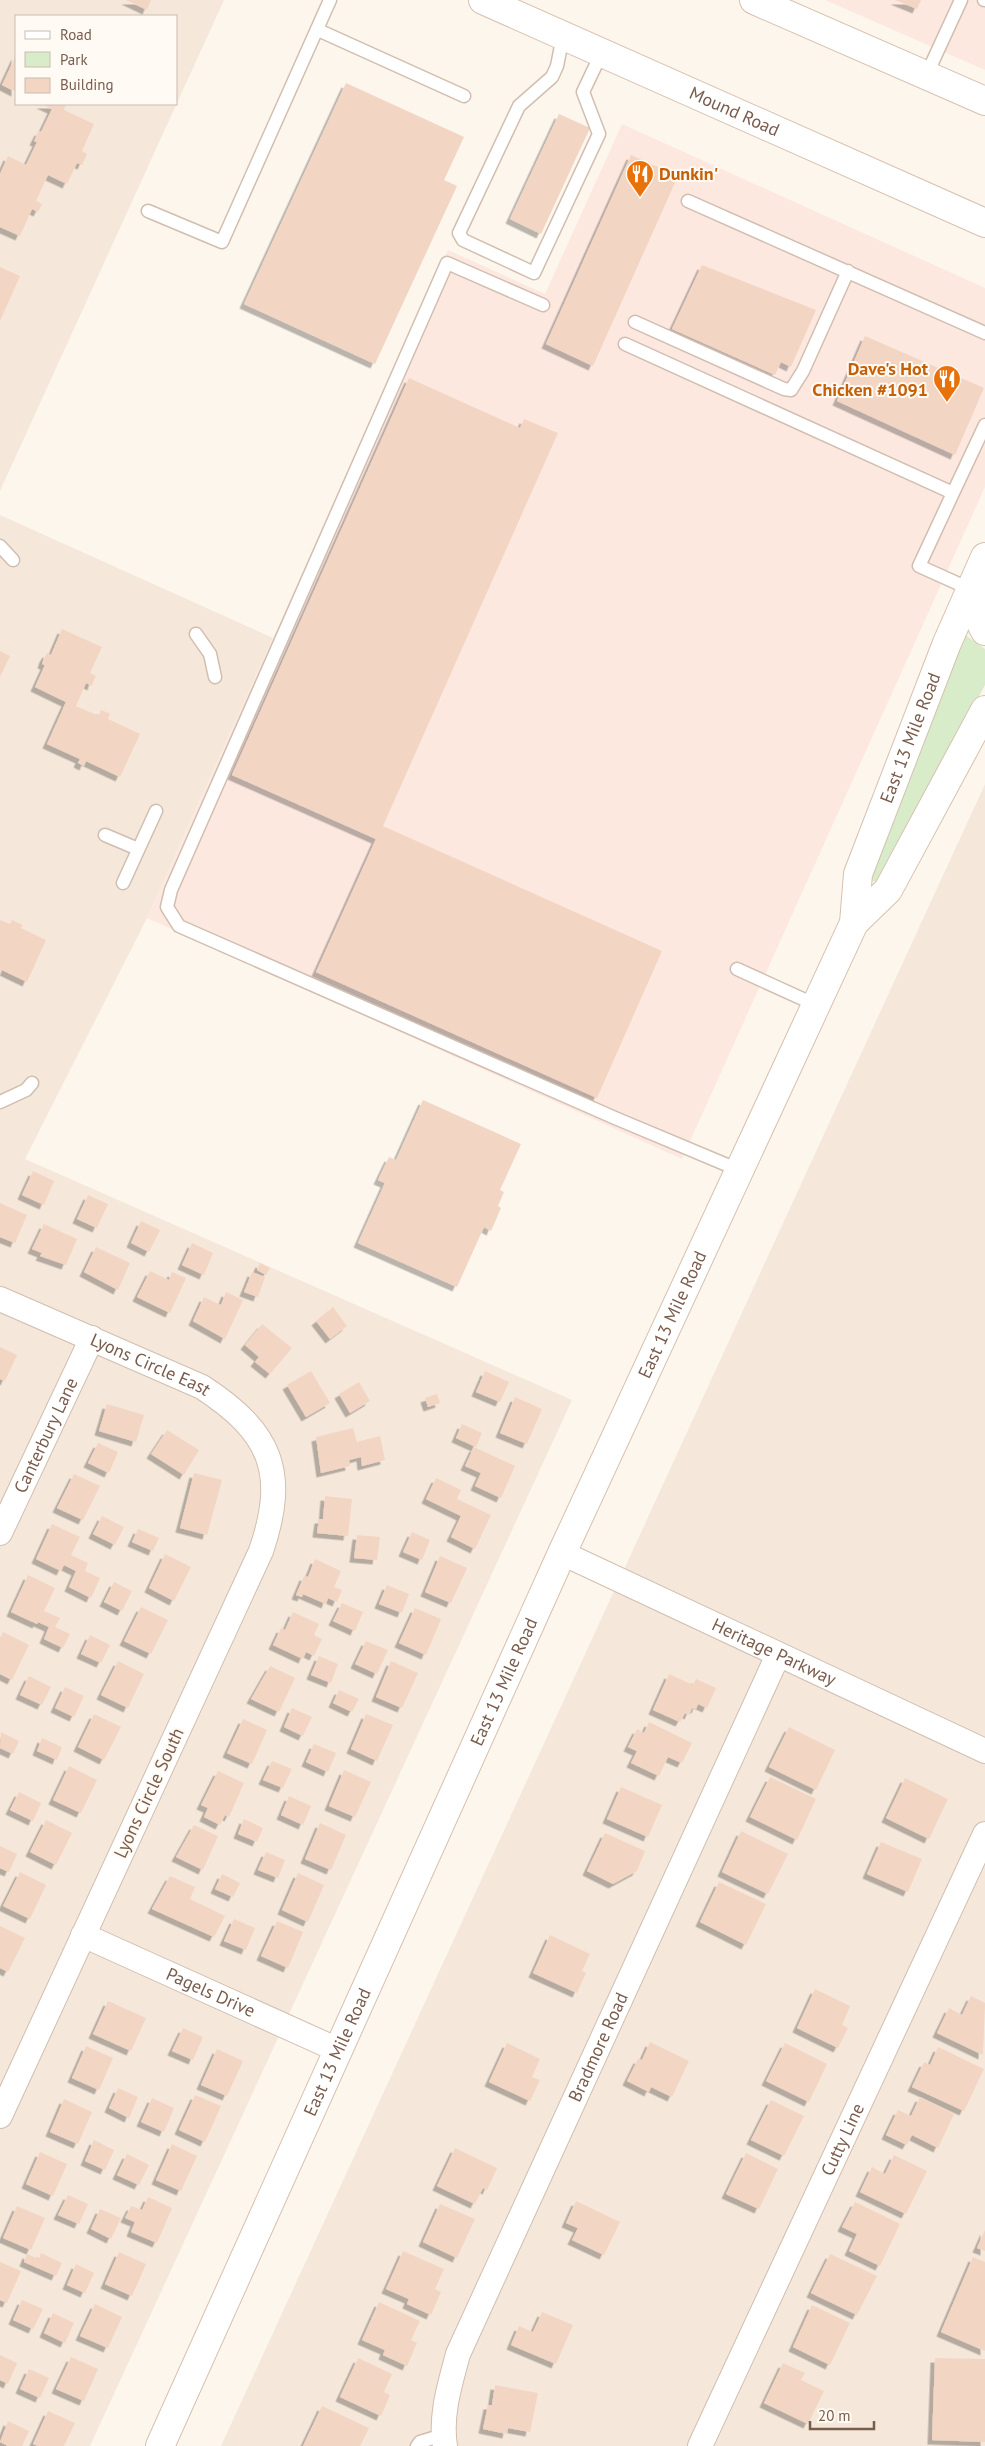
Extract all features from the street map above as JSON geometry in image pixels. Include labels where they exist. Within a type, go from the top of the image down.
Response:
[{"type":"main road","name":"Mound Road","points":[[483,0],[524,9],[564,36],[985,223]]},
{"type":"main road","points":[[768,3],[985,102]]},
{"type":"main road","name":"East 13 Mile Road","points":[[160,2446],[562,1553],[854,923],[858,874],[944,651],[978,593],[985,557]]},
{"type":"main road","points":[[978,593],[980,622],[985,631]]},
{"type":"main road","name":"East 13 Mile Road","points":[[854,923],[888,890],[985,710]]},
{"type":"street","name":"Lyons Circle East","points":[[0,1299],[202,1387],[227,1404],[244,1419],[260,1439],[271,1465]]},
{"type":"street","name":"Canterbury Lane","points":[[0,1534],[92,1338]]},
{"type":"street","name":"Lyons Circle South","points":[[0,2116],[261,1551],[267,1532],[274,1489],[271,1465]]},
{"type":"street","name":"Heritage Parkway","points":[[562,1553],[985,1751]]},
{"type":"street","name":"Bradmore Road","points":[[444,2440],[447,2394],[458,2354],[778,1655]]},
{"type":"street","name":"Cutty Line","points":[[700,2446],[985,1834]]},
{"type":"street","name":"Pagels Drive","points":[[83,1935],[338,2050]]},
{"type":"lane","points":[[148,210],[222,242],[330,0]]},
{"type":"lane","points":[[926,76],[961,0]]},
{"type":"lane","points":[[318,30],[464,96]]},
{"type":"lane","points":[[564,36],[557,66],[552,77],[518,106],[459,232],[463,240],[534,273],[599,134],[583,92],[602,52]]},
{"type":"lane","points":[[688,202],[985,333]]},
{"type":"lane","points":[[543,305],[447,263],[171,890],[167,907],[179,926],[615,1118],[738,1170]]},
{"type":"lane","points":[[635,322],[784,389],[791,390],[803,370],[848,271]]},
{"type":"lane","points":[[625,344],[953,493]]},
{"type":"lane","points":[[978,593],[919,566],[985,425]]},
{"type":"lane","points":[[0,546],[13,560]]},
{"type":"lane","points":[[196,634],[210,654],[215,677]]},
{"type":"lane","points":[[123,883],[156,811]]},
{"type":"lane","points":[[105,835],[138,849]]},
{"type":"lane","points":[[737,969],[816,1004]]},
{"type":"lane","points":[[0,1102],[26,1090],[32,1082]]},
{"type":"lane","points":[[417,2446],[420,2442],[444,2440]]},
{"type":"shaded area","points":[[0,0],[224,0],[178,101],[178,15],[15,15],[15,105],[176,105],[0,491]]},
{"type":"shaded area","points":[[825,0],[985,0],[985,70]]},
{"type":"shaded area","points":[[622,124],[985,288],[985,487],[682,1159],[147,918],[448,250],[545,294]]},
{"type":"shaded area","points":[[0,515],[273,638],[147,918],[25,1159],[572,1400],[90,2446],[0,2446]]},
{"type":"shaded area","points":[[985,784],[985,2446],[221,2446]]},
{"type":"green space","points":[[964,634],[985,649],[985,685],[877,882],[870,880]]},
{"type":"building","points":[[126,0],[151,0],[147,10]]},
{"type":"building","points":[[895,0],[921,0],[917,9]]},
{"type":"building","points":[[15,57],[15,92],[2,85]]},
{"type":"building","points":[[346,83],[464,137],[444,180],[457,186],[375,364],[244,304]]},
{"type":"building","points":[[43,105],[66,105],[64,110],[94,124],[82,151],[87,154],[82,165],[77,163],[67,184],[48,175],[36,201],[42,204],[38,212],[32,209],[20,236],[0,227],[0,174],[8,156],[26,165],[37,142],[34,141],[39,131],[41,132],[52,109]]},
{"type":"building","points":[[559,114],[590,128],[541,234],[510,219]]},
{"type":"building","points":[[631,155],[678,176],[593,366],[546,344]]},
{"type":"building","points":[[702,265],[816,310],[791,367],[781,362],[775,375],[672,329]]},
{"type":"building","points":[[0,267],[20,276],[0,321]]},
{"type":"building","points":[[865,336],[984,388],[955,455],[837,401]]},
{"type":"building","points":[[409,378],[520,428],[524,419],[558,433],[383,826],[662,951],[597,1098],[316,972],[376,839],[232,775]]},
{"type":"building","points":[[62,629],[102,647],[90,673],[96,676],[92,686],[86,683],[76,706],[99,716],[101,710],[106,712],[110,714],[108,719],[140,734],[120,777],[86,761],[84,766],[78,763],[80,759],[47,744],[66,702],[35,687],[45,665],[42,664],[44,658],[47,653],[51,655]]},
{"type":"building","points":[[0,651],[10,656],[0,677]]},
{"type":"building","points":[[0,920],[10,924],[12,920],[23,925],[21,928],[46,940],[27,982],[2,970],[0,975]]},
{"type":"building","points":[[423,1100],[521,1144],[500,1190],[504,1192],[498,1206],[501,1208],[491,1231],[484,1227],[457,1287],[358,1243],[385,1183],[378,1180],[389,1157],[396,1160]]},
{"type":"building","points":[[33,1171],[54,1181],[44,1205],[22,1195]]},
{"type":"building","points":[[88,1195],[108,1204],[97,1228],[77,1219]]},
{"type":"building","points":[[0,1203],[27,1215],[15,1243],[0,1237]]},
{"type":"building","points":[[141,1221],[160,1230],[149,1252],[131,1243]]},
{"type":"building","points":[[44,1224],[77,1239],[66,1265],[40,1256],[42,1253],[32,1249]]},
{"type":"building","points":[[192,1243],[213,1253],[204,1275],[182,1265]]},
{"type":"building","points":[[96,1247],[130,1263],[118,1290],[84,1272]]},
{"type":"building","points":[[260,1263],[270,1268],[266,1275],[257,1270]]},
{"type":"building","points":[[150,1271],[169,1280],[172,1272],[186,1278],[170,1313],[137,1297]]},
{"type":"building","points":[[252,1272],[265,1277],[258,1297],[244,1292]]},
{"type":"building","points":[[226,1292],[243,1300],[225,1339],[193,1321],[204,1297],[221,1305]]},
{"type":"building","points":[[333,1307],[347,1326],[330,1339],[316,1321]]},
{"type":"building","points":[[262,1324],[292,1348],[270,1374],[255,1362],[259,1357],[245,1345]]},
{"type":"building","points":[[0,1347],[17,1355],[5,1381],[0,1379]]},
{"type":"building","points":[[311,1371],[330,1403],[306,1417],[287,1385]]},
{"type":"building","points":[[485,1371],[509,1382],[500,1402],[476,1392]]},
{"type":"building","points":[[359,1382],[370,1401],[350,1413],[339,1394]]},
{"type":"building","points":[[437,1394],[440,1403],[428,1407],[425,1398]]},
{"type":"building","points":[[515,1397],[542,1409],[527,1444],[500,1433]]},
{"type":"building","points":[[107,1404],[144,1415],[136,1442],[99,1431]]},
{"type":"building","points":[[462,1424],[482,1433],[476,1447],[456,1438]]},
{"type":"building","points":[[353,1428],[357,1442],[380,1436],[385,1460],[362,1466],[361,1457],[349,1460],[350,1466],[321,1473],[316,1437]]},
{"type":"building","points":[[167,1430],[199,1450],[184,1475],[151,1454]]},
{"type":"building","points":[[98,1443],[118,1452],[109,1473],[88,1463]]},
{"type":"building","points":[[474,1447],[515,1466],[501,1498],[475,1486],[481,1473],[465,1466]]},
{"type":"building","points":[[194,1473],[222,1480],[207,1535],[180,1528]]},
{"type":"building","points":[[74,1474],[100,1486],[83,1520],[57,1508]]},
{"type":"building","points":[[436,1478],[461,1490],[457,1499],[491,1515],[475,1549],[451,1537],[461,1516],[426,1499]]},
{"type":"building","points":[[325,1496],[352,1499],[348,1536],[317,1533],[319,1519],[323,1519]]},
{"type":"building","points":[[102,1516],[124,1527],[115,1545],[93,1534]]},
{"type":"building","points":[[52,1524],[80,1537],[71,1555],[88,1563],[85,1571],[100,1578],[91,1598],[69,1587],[76,1571],[64,1565],[61,1571],[36,1559]]},
{"type":"building","points":[[138,1529],[159,1538],[153,1551],[132,1542]]},
{"type":"building","points":[[412,1532],[430,1540],[422,1560],[403,1552]]},
{"type":"building","points":[[357,1535],[380,1537],[377,1560],[354,1558]]},
{"type":"building","points":[[165,1554],[191,1567],[174,1601],[149,1588]]},
{"type":"building","points":[[440,1556],[467,1568],[451,1603],[425,1592]]},
{"type":"building","points":[[315,1559],[341,1571],[334,1587],[342,1590],[337,1602],[328,1598],[326,1604],[303,1594],[302,1597],[296,1595],[304,1576],[308,1577]]},
{"type":"building","points":[[28,1575],[55,1588],[44,1611],[60,1618],[55,1627],[70,1634],[63,1648],[44,1639],[49,1627],[38,1622],[37,1624],[11,1612]]},
{"type":"building","points":[[114,1582],[132,1591],[122,1611],[104,1602]]},
{"type":"building","points":[[387,1585],[409,1594],[402,1613],[379,1604]]},
{"type":"building","points":[[342,1603],[363,1612],[355,1631],[333,1621]]},
{"type":"building","points":[[141,1607],[168,1620],[151,1654],[124,1641]]},
{"type":"building","points":[[415,1608],[441,1619],[426,1655],[399,1643]]},
{"type":"building","points":[[293,1612],[319,1624],[314,1635],[322,1639],[314,1656],[306,1652],[303,1659],[273,1645],[281,1628],[285,1630]]},
{"type":"building","points":[[3,1632],[29,1645],[12,1680],[0,1674],[0,1639]]},
{"type":"building","points":[[90,1635],[110,1645],[101,1663],[81,1654]]},
{"type":"building","points":[[366,1641],[388,1650],[377,1674],[355,1664]]},
{"type":"building","points":[[319,1656],[338,1664],[331,1683],[311,1675]]},
{"type":"building","points":[[118,1661],[144,1674],[128,1708],[101,1695]]},
{"type":"building","points":[[391,1661],[418,1673],[402,1708],[376,1697]]},
{"type":"building","points":[[270,1666],[295,1678],[279,1712],[251,1699]]},
{"type":"building","points":[[669,1674],[693,1685],[696,1679],[716,1688],[707,1708],[698,1704],[696,1709],[692,1708],[689,1715],[685,1713],[680,1722],[653,1710]]},
{"type":"building","points":[[29,1676],[51,1687],[42,1705],[20,1695]]},
{"type":"building","points":[[65,1687],[84,1696],[74,1717],[55,1708]]},
{"type":"building","points":[[339,1690],[359,1699],[352,1712],[333,1703]]},
{"type":"building","points":[[292,1708],[312,1717],[303,1736],[284,1727]]},
{"type":"building","points":[[94,1714],[121,1727],[104,1760],[78,1747]]},
{"type":"building","points":[[366,1714],[393,1725],[377,1761],[351,1749]]},
{"type":"building","points":[[243,1719],[267,1730],[252,1764],[227,1753]]},
{"type":"building","points":[[649,1722],[692,1743],[682,1763],[668,1757],[659,1776],[631,1763],[637,1751],[628,1747],[637,1729],[644,1733]]},
{"type":"building","points":[[789,1727],[835,1750],[816,1790],[769,1767]]},
{"type":"building","points":[[1,1732],[19,1741],[13,1754],[0,1748]]},
{"type":"building","points":[[42,1738],[62,1747],[57,1760],[37,1751]]},
{"type":"building","points":[[314,1744],[336,1753],[328,1772],[306,1762]]},
{"type":"building","points":[[272,1761],[292,1769],[283,1788],[263,1780]]},
{"type":"building","points":[[69,1766],[97,1780],[81,1813],[53,1800]]},
{"type":"building","points":[[344,1770],[371,1782],[355,1817],[329,1806]]},
{"type":"building","points":[[218,1771],[244,1783],[229,1817],[225,1815],[220,1825],[204,1817],[208,1808],[201,1805]]},
{"type":"building","points":[[770,1777],[816,1799],[797,1840],[750,1817]]},
{"type":"building","points":[[905,1778],[948,1799],[929,1839],[886,1818]]},
{"type":"building","points":[[621,1787],[662,1805],[648,1837],[607,1819]]},
{"type":"building","points":[[19,1792],[41,1803],[33,1821],[10,1810]]},
{"type":"building","points":[[289,1796],[311,1806],[303,1825],[281,1815]]},
{"type":"building","points":[[244,1819],[263,1828],[257,1842],[238,1834]]},
{"type":"building","points":[[46,1820],[72,1833],[56,1865],[30,1852]]},
{"type":"building","points":[[320,1823],[346,1835],[331,1870],[305,1859]]},
{"type":"building","points":[[194,1825],[218,1836],[203,1870],[176,1857]]},
{"type":"building","points":[[741,1831],[788,1854],[768,1894],[722,1872]]},
{"type":"building","points":[[605,1833],[645,1851],[637,1871],[613,1884],[587,1871]]},
{"type":"building","points":[[881,1842],[922,1859],[908,1892],[867,1874]]},
{"type":"building","points":[[0,1846],[17,1854],[9,1872],[0,1868]]},
{"type":"building","points":[[266,1852],[285,1860],[278,1878],[258,1870]]},
{"type":"building","points":[[20,1872],[46,1885],[30,1919],[3,1906]]},
{"type":"building","points":[[298,1873],[324,1885],[308,1922],[282,1910]]},
{"type":"building","points":[[222,1874],[240,1883],[233,1897],[215,1889]]},
{"type":"building","points":[[170,1876],[195,1887],[190,1899],[225,1916],[214,1937],[152,1909]]},
{"type":"building","points":[[719,1882],[766,1904],[746,1945],[700,1922]]},
{"type":"building","points":[[234,1919],[255,1928],[246,1950],[224,1941]]},
{"type":"building","points":[[277,1921],[303,1932],[288,1968],[261,1956]]},
{"type":"building","points":[[0,1926],[25,1938],[8,1972],[0,1968]]},
{"type":"building","points":[[550,1935],[590,1954],[582,1971],[586,1973],[577,1993],[533,1973]]},
{"type":"building","points":[[815,1989],[850,2006],[842,2025],[848,2028],[838,2048],[797,2028]]},
{"type":"building","points":[[971,1996],[985,2003],[983,2055],[937,2033],[949,2008],[962,2015]]},
{"type":"building","points":[[108,2001],[146,2018],[131,2051],[93,2034]]},
{"type":"building","points":[[183,2028],[203,2037],[193,2060],[172,2051]]},
{"type":"building","points":[[650,2042],[689,2061],[672,2097],[651,2087],[649,2092],[627,2081],[638,2059],[642,2060]]},
{"type":"building","points":[[507,2043],[540,2059],[532,2077],[540,2080],[530,2101],[489,2082]]},
{"type":"building","points":[[785,2043],[827,2064],[809,2102],[766,2081]]},
{"type":"building","points":[[86,2046],[113,2058],[99,2090],[72,2078]]},
{"type":"building","points":[[938,2047],[984,2069],[964,2111],[912,2087],[924,2062],[930,2065]]},
{"type":"building","points":[[217,2049],[243,2061],[227,2096],[201,2085]]},
{"type":"building","points":[[118,2088],[138,2097],[129,2118],[109,2108]]},
{"type":"building","points":[[195,2095],[221,2106],[205,2142],[179,2130]]},
{"type":"building","points":[[920,2097],[954,2114],[938,2148],[912,2135],[907,2145],[886,2135],[898,2110],[911,2116]]},
{"type":"building","points":[[152,2098],[174,2108],[164,2132],[141,2122]]},
{"type":"building","points":[[64,2099],[92,2112],[78,2144],[50,2132]]},
{"type":"building","points":[[771,2100],[804,2116],[784,2156],[751,2140]]},
{"type":"building","points":[[94,2140],[114,2150],[105,2170],[85,2161]]},
{"type":"building","points":[[172,2144],[197,2156],[181,2191],[156,2180]]},
{"type":"building","points":[[455,2148],[497,2168],[487,2190],[483,2188],[475,2204],[437,2186]]},
{"type":"building","points":[[40,2152],[67,2164],[53,2196],[26,2184]]},
{"type":"building","points":[[746,2153],[778,2169],[759,2209],[726,2194]]},
{"type":"building","points":[[127,2154],[149,2165],[139,2185],[117,2175]]},
{"type":"building","points":[[894,2155],[927,2171],[906,2214],[860,2192],[872,2167],[885,2174]]},
{"type":"building","points":[[68,2195],[88,2204],[79,2224],[58,2215]]},
{"type":"building","points":[[148,2197],[172,2208],[157,2243],[131,2232],[135,2222],[125,2218],[131,2206],[142,2210]]},
{"type":"building","points":[[576,2201],[620,2222],[604,2255],[572,2240],[578,2228],[566,2223]]},
{"type":"building","points":[[855,2202],[900,2224],[880,2266],[849,2251],[857,2234],[842,2227]]},
{"type":"building","points":[[440,2204],[475,2219],[457,2258],[423,2242]]},
{"type":"building","points":[[17,2206],[45,2218],[31,2250],[3,2238]]},
{"type":"building","points":[[100,2209],[121,2218],[111,2239],[91,2229]]},
{"type":"building","points":[[985,2230],[985,2251],[977,2248]]},
{"type":"building","points":[[403,2251],[444,2269],[435,2289],[441,2292],[431,2315],[407,2304],[409,2299],[386,2289]]},
{"type":"building","points":[[119,2252],[146,2264],[132,2296],[105,2284]]},
{"type":"building","points":[[41,2253],[62,2263],[56,2276],[24,2262],[27,2254],[39,2259]]},
{"type":"building","points":[[830,2254],[877,2276],[857,2315],[811,2293]]},
{"type":"building","points":[[973,2257],[985,2262],[985,2351],[941,2332]]},
{"type":"building","points":[[0,2262],[21,2271],[7,2303],[0,2300]]},
{"type":"building","points":[[76,2264],[94,2273],[85,2293],[67,2285]]},
{"type":"building","points":[[22,2300],[43,2309],[33,2329],[13,2320]]},
{"type":"building","points":[[379,2302],[420,2321],[411,2340],[417,2343],[407,2366],[383,2355],[385,2350],[362,2340]]},
{"type":"building","points":[[95,2304],[122,2317],[108,2348],[80,2336]]},
{"type":"building","points":[[812,2305],[850,2323],[830,2365],[793,2347]]},
{"type":"building","points":[[542,2312],[573,2325],[556,2364],[511,2345],[519,2326],[533,2332]]},
{"type":"building","points":[[53,2313],[74,2323],[65,2343],[44,2333]]},
{"type":"building","points":[[0,2355],[17,2363],[8,2384],[0,2380]]},
{"type":"building","points":[[71,2357],[98,2369],[84,2401],[56,2389]]},
{"type":"building","points":[[358,2358],[392,2374],[384,2392],[390,2395],[381,2416],[340,2397]]},
{"type":"building","points":[[935,2358],[985,2359],[985,2442],[932,2440]]},
{"type":"building","points":[[783,2363],[805,2373],[801,2380],[824,2391],[808,2424],[764,2403]]},
{"type":"building","points":[[29,2369],[49,2378],[40,2398],[20,2389]]},
{"type":"building","points":[[495,2385],[538,2393],[530,2432],[508,2428],[507,2434],[483,2429],[488,2405],[492,2405]]},
{"type":"building","points":[[322,2406],[369,2428],[360,2446],[303,2446]]},
{"type":"building","points":[[48,2411],[75,2423],[64,2446],[38,2446],[33,2444]]},
{"type":"building","points":[[8,2421],[29,2431],[22,2446],[8,2446],[0,2442]]},
{"type":"place","name":"Dunkin'","points":[[640,198]]},
{"type":"place","name":"Dave's Hot Chicken #1091","points":[[947,403]]}]
